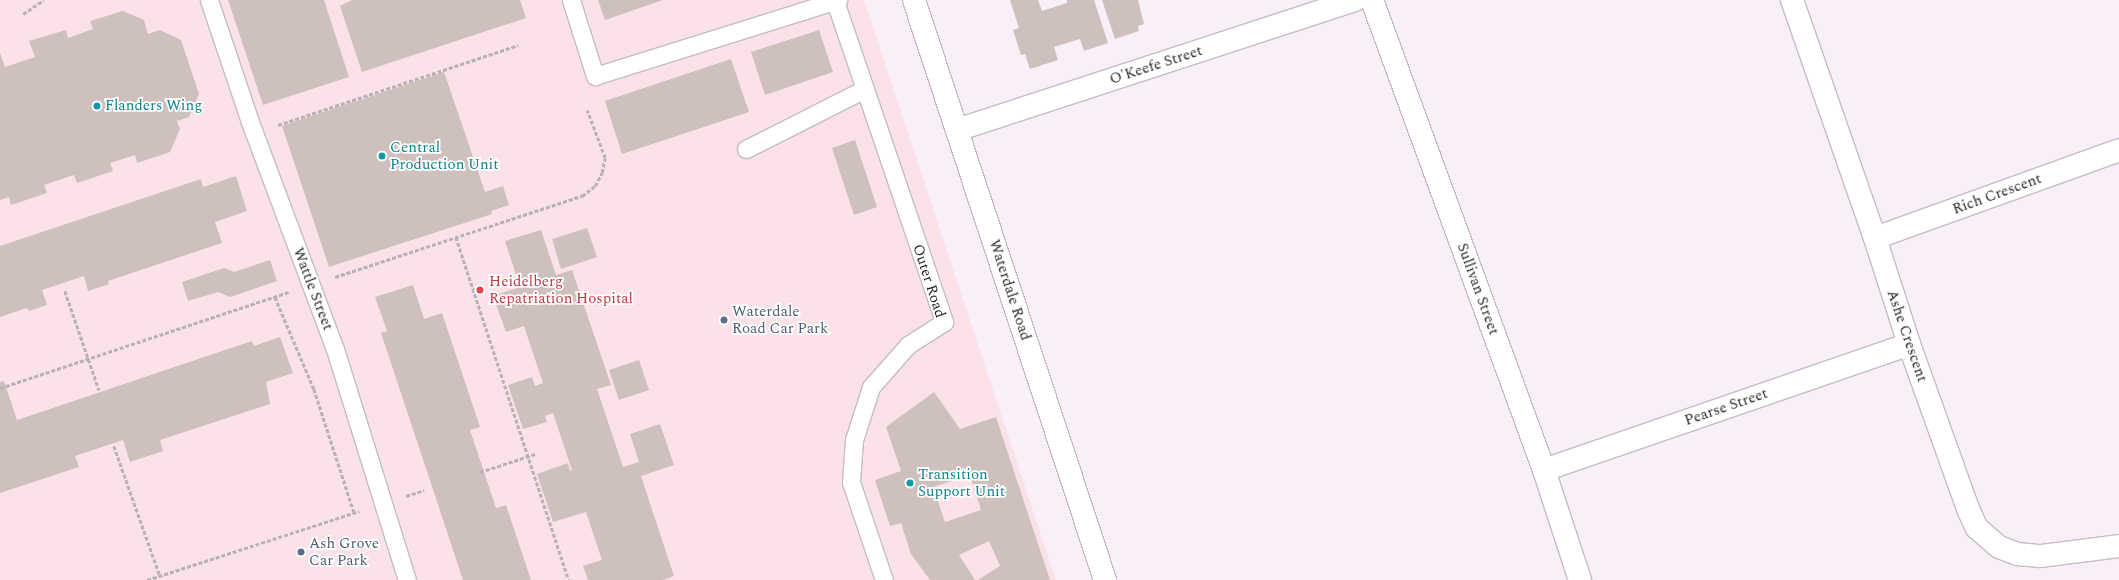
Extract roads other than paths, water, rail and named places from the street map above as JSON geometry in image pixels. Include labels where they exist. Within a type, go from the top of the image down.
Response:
[{"type":"street","name":"Waterdale Road","points":[[914,0],[1105,580]]},
{"type":"street","name":"O'Keefe Street","points":[[957,130],[1354,0]]},
{"type":"street","name":"Sullivan Street","points":[[1372,0],[1544,470],[1580,580]]},
{"type":"street","name":"Ashe Crescent","points":[[1792,0],[1875,238],[1909,344],[1968,509],[1977,528],[1989,540],[2017,554],[2041,556],[2119,546]]},
{"type":"street","name":"Rich Crescent","points":[[1875,238],[2119,150]]},
{"type":"street","name":"Pearse Street","points":[[1544,470],[1909,344]]},
{"type":"lane","name":"Wattle Street","points":[[209,0],[250,122],[335,349],[407,580]]},
{"type":"lane","points":[[570,0],[595,76],[837,0]]},
{"type":"lane","name":"Outer Road","points":[[837,0],[865,89],[944,322],[908,345],[871,386],[854,440],[851,482],[884,580]]},
{"type":"lane","points":[[746,149],[865,89]]},
{"type":"place","name":"Flanders Wing","points":[[97,106]]},
{"type":"place","name":"Central Production Unit","points":[[382,156]]},
{"type":"place","name":"Heidelberg Repatriation Hospital","points":[[480,290]]},
{"type":"place","name":"Waterdale Road Car Park","points":[[724,320]]},
{"type":"place","name":"Transition Support Unit","points":[[910,483]]},
{"type":"place","name":"Ash Grove Car Park","points":[[301,552]]}]
